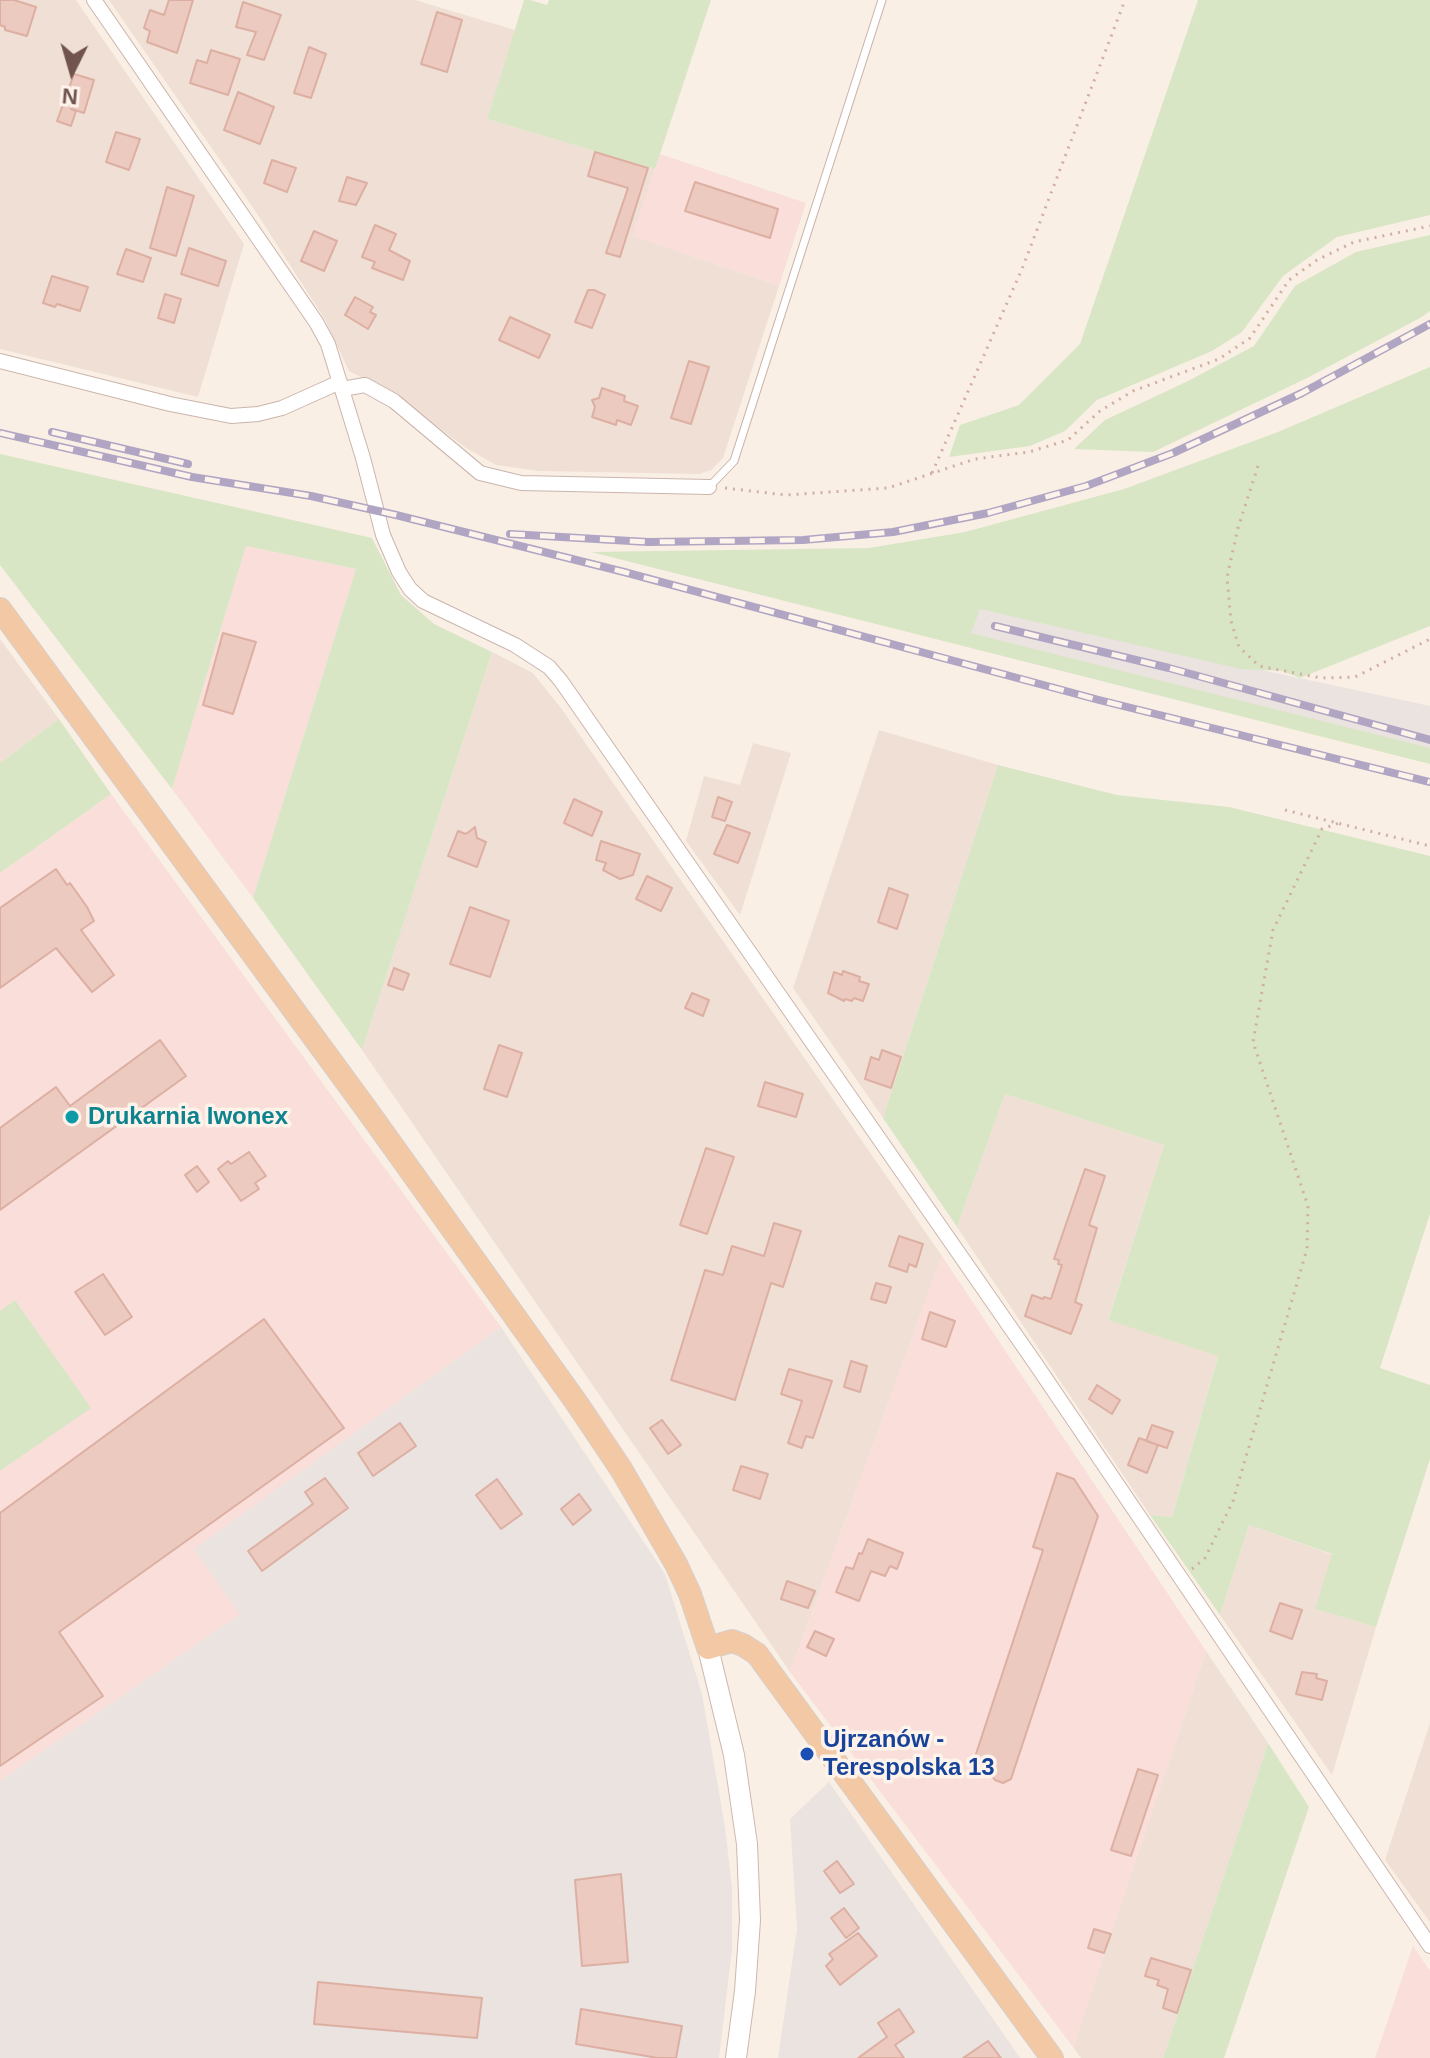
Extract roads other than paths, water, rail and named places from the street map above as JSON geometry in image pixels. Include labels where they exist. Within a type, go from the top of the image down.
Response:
[{"type":"main road","points":[[0,609],[367,1110],[583,1413],[621,1469],[676,1564],[690,1594],[708,1648],[732,1641],[757,1654],[1052,2058]]},
{"type":"street","points":[[94,0],[316,322],[328,344],[383,535],[410,589],[423,601],[534,656],[561,681],[1026,1350],[1430,1946]]},
{"type":"street","points":[[0,361],[185,408],[231,416],[282,408],[341,386],[365,385],[394,401],[480,473],[521,483],[709,487]]},
{"type":"street","points":[[708,1648],[734,1755],[748,1856],[750,1920],[736,2058]]},
{"type":"lane","points":[[709,487],[734,461],[882,0]]},
{"type":"railway","points":[[510,534],[648,542],[803,540],[893,532],[988,513],[1086,486],[1173,453],[1302,393],[1430,324]]},
{"type":"railway","points":[[52,432],[188,464]]},
{"type":"railway","points":[[0,433],[192,477],[311,496],[396,515],[624,572],[1099,700],[1430,782]]},
{"type":"railway","points":[[995,626],[1169,668],[1430,740]]},
{"type":"place","name":"Drukarnia Iwonex","points":[[72,1117]]},
{"type":"place","name":"Ujrzanów - Terespolska 13","points":[[807,1754]]}]
